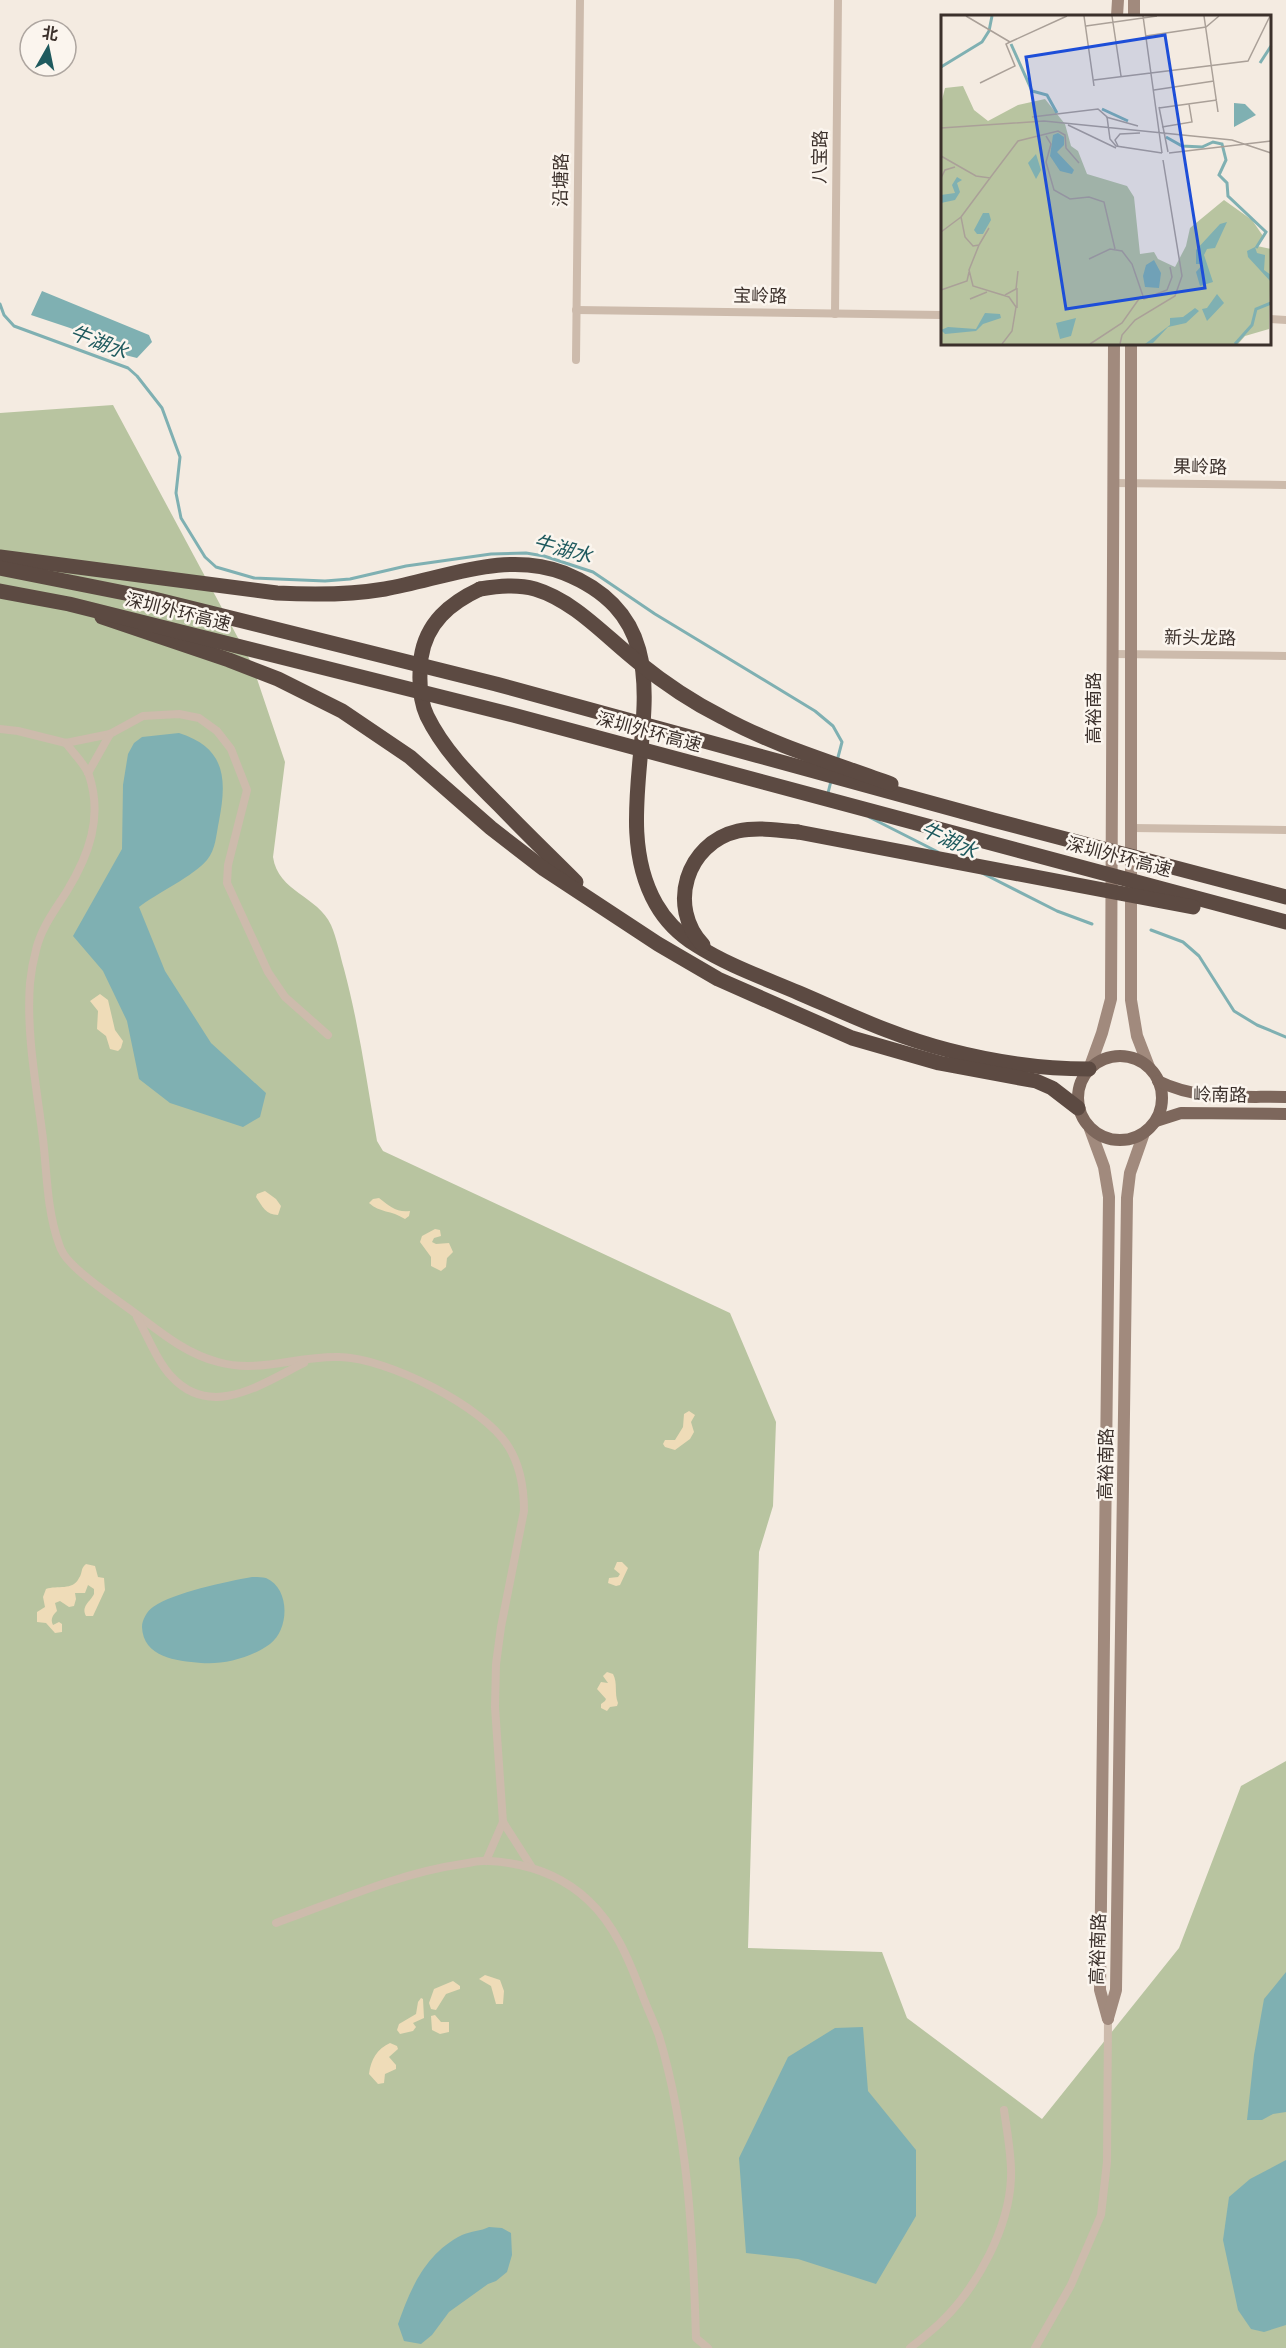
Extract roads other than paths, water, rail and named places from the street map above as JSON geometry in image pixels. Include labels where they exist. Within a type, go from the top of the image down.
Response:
[{"type":"highway","points":[[0,557],[234,588],[308,594],[386,588],[467,570],[519,564],[561,572],[579,580],[596,591],[624,618],[640,655],[645,688],[635,812],[640,865],[657,905],[668,921],[683,936],[754,974],[873,1025],[928,1044],[984,1058],[1030,1066],[1089,1069]]},
{"type":"highway","name":"深圳外环高速","points":[[0,568],[150,598],[496,684],[993,820],[1286,897]]},
{"type":"highway","points":[[598,903],[472,778],[446,747],[426,714],[420,681],[423,647],[428,633],[448,607],[462,597],[480,589],[519,586],[552,596],[582,615],[662,681],[722,718],[768,739],[993,820]]},
{"type":"highway","name":"深圳外环高速","points":[[0,591],[69,604],[513,715],[1286,923]]},
{"type":"highway","points":[[69,604],[127,627],[229,660],[278,679],[342,711],[410,757],[518,849],[667,949],[718,979],[852,1038],[939,1063],[1036,1081],[1052,1088],[1078,1108]]},
{"type":"highway","points":[[712,953],[690,928],[685,912],[683,897],[691,867],[699,855],[717,841],[737,832],[771,830],[798,832],[1286,923]]},
{"type":"main road","points":[[1118,1056],[1134,1059],[1149,1068],[1158,1081],[1162,1097],[1156,1121],[1144,1133],[1121,1141],[1104,1138],[1090,1129],[1078,1108],[1078,1091],[1089,1069],[1102,1060],[1118,1056]]},
{"type":"main road","name":"岭南路","points":[[1158,1081],[1173,1088],[1204,1096],[1286,1097]]},
{"type":"main road","name":"岭南路","points":[[1156,1121],[1181,1113],[1286,1114]]},
{"type":"street","name":"沿塘路","points":[[576,360],[580,0]]},
{"type":"street","name":"八宝路","points":[[835,314],[838,0]]},
{"type":"street","points":[[1117,15],[1118,0]]},
{"type":"street","name":"宝岭路","points":[[576,310],[941,315]]},
{"type":"street","name":"高裕南路","points":[[1089,1069],[1102,1034],[1111,999],[1114,345]]},
{"type":"street","points":[[1131,345],[1131,1000],[1135,1030],[1149,1068]]},
{"type":"street","name":"果岭路","points":[[1113,483],[1286,485]]},
{"type":"street","name":"新头龙路","points":[[1113,654],[1286,656]]},
{"type":"street","points":[[0,729],[66,743],[110,734],[143,716],[179,714],[199,718],[217,731],[231,749],[247,790],[228,865],[227,883],[268,972],[285,997],[327,1035]]},
{"type":"street","points":[[88,773],[110,734]]},
{"type":"street","points":[[66,743],[88,773],[95,807],[95,826],[88,848],[74,877],[47,922],[36,949],[30,984],[31,1031],[52,1218],[60,1247],[69,1262],[93,1282],[183,1348],[221,1363],[262,1367],[315,1357],[341,1356],[368,1360],[393,1367],[417,1379],[486,1421],[498,1433],[516,1461],[522,1485],[524,1510],[501,1627],[495,1683],[503,1822],[486,1861]]},
{"type":"street","points":[[1132,828],[1286,830]]},
{"type":"street","name":"高裕南路","points":[[1090,1129],[1104,1167],[1109,1197],[1100,1990],[1108,2019]]},
{"type":"street","name":"高裕南路","points":[[1108,2019],[1116,1990],[1127,1198],[1130,1173],[1144,1133]]},
{"type":"street","points":[[134,1312],[170,1376],[186,1388],[205,1396],[219,1398],[245,1392],[315,1357]]},
{"type":"street","points":[[503,1822],[531,1866]]},
{"type":"street","points":[[276,1923],[415,1874],[446,1866],[486,1861],[531,1866],[559,1880],[588,1900],[627,1953],[658,2034],[671,2082],[684,2157],[695,2284],[696,2338],[693,2348]]},
{"type":"street","points":[[1035,2348],[1071,2285],[1101,2215],[1107,2162],[1108,2019]]},
{"type":"street","points":[[910,2348],[942,2321],[969,2290],[990,2253],[1008,2206],[1011,2178],[1004,2110]]},
{"type":"street","points":[[696,2338],[708,2348]]},
{"type":"water","points":[[42,291],[149,335],[152,342],[137,358],[125,355],[105,342],[76,330],[31,315]]},
{"type":"water","points":[[179,733],[195,739],[206,747],[220,767],[223,792],[215,842],[210,856],[201,866],[139,907],[165,971],[211,1043],[266,1093],[260,1117],[243,1127],[170,1103],[139,1079],[127,1021],[103,971],[73,936],[122,849],[123,785],[128,754],[134,743],[142,737]]},
{"type":"water","points":[[252,1577],[266,1578],[274,1583],[283,1600],[284,1620],[276,1638],[270,1644],[246,1657],[227,1662],[210,1663],[172,1659],[162,1656],[148,1645],[142,1624],[153,1607],[187,1592]]},
{"type":"water","points":[[1286,1972],[1286,2112],[1273,2114],[1262,2120],[1247,2120],[1254,2055],[1264,1999]]},
{"type":"water","points":[[863,2027],[868,2091],[916,2150],[916,2216],[876,2284],[798,2259],[746,2253],[739,2158],[788,2057],[835,2028]]},
{"type":"water","points":[[1286,2160],[1286,2325],[1264,2332],[1251,2329],[1238,2310],[1223,2240],[1229,2197],[1250,2179]]},
{"type":"water","points":[[489,2227],[502,2228],[511,2233],[512,2255],[507,2272],[449,2312],[432,2335],[421,2344],[404,2341],[398,2324],[414,2284],[429,2261],[449,2242],[462,2235]]},
{"type":"waterway","name":"牛湖水","points":[[0,304],[4,315],[14,326],[128,368],[137,376],[162,408],[180,457],[176,493],[181,518],[205,557],[216,567],[254,578],[325,581],[350,579],[406,566],[491,554],[526,553],[544,556],[593,572],[655,614],[815,711],[833,726],[842,742],[837,761]]},
{"type":"waterway","name":"牛湖水","points":[[829,794],[831,781]]},
{"type":"waterway","name":"牛湖水","points":[[869,817],[938,852]]},
{"type":"waterway","name":"牛湖水","points":[[982,873],[1057,911],[1092,924]]},
{"type":"waterway","name":"牛湖水","points":[[1151,930],[1183,942],[1199,956],[1234,1011],[1257,1025],[1286,1037]]}]
